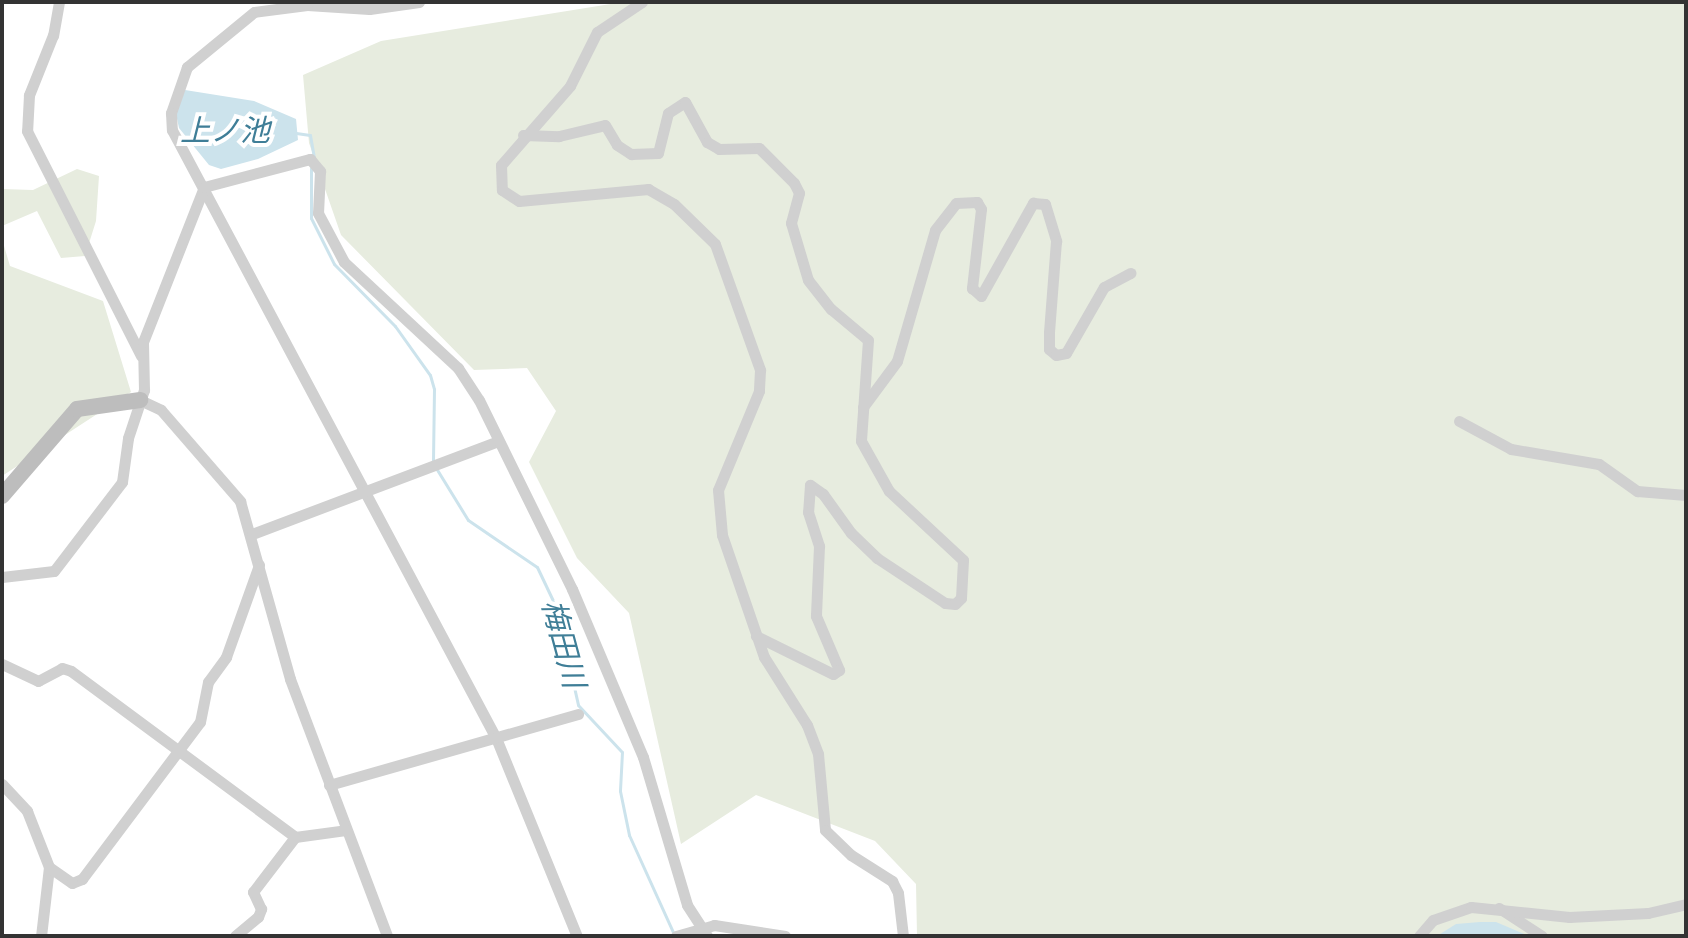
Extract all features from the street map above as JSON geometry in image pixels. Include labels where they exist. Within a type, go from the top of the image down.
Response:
[{"type":"street","points":[[59,2],[53,35],[29,95],[27,131],[142,357]]},
{"type":"street","points":[[419,2],[369,9],[307,5],[254,12],[187,67],[171,113],[172,130],[496,738],[577,936]]},
{"type":"street","points":[[642,2],[597,32],[570,86],[523,135],[501,165],[500,181],[509,196],[519,201],[648,189],[674,204],[715,244],[760,370],[759,391],[718,490],[722,535],[756,636],[818,754],[825,830],[851,855],[892,881],[898,893],[903,936]]},
{"type":"street","points":[[523,135],[559,136],[605,125],[617,145],[631,154],[658,153],[668,113],[685,102],[700,135],[712,146],[764,151],[799,193],[791,223],[808,280],[821,299],[868,340],[861,441],[889,491],[963,560],[961,598],[955,604],[945,603],[877,558],[823,494],[810,485],[808,512],[819,546],[816,616],[839,670],[833,674],[756,636]]},
{"type":"street","points":[[204,187],[314,161],[318,213],[344,262],[458,368],[572,589],[643,757],[703,932]]},
{"type":"street","points":[[2,577],[54,571],[122,482],[140,400],[143,342],[204,187]]},
{"type":"street","points":[[863,407],[881,390],[897,361],[935,230],[956,203],[977,202],[981,209],[972,288],[981,296],[1033,203],[1045,204],[1056,241],[1049,333],[1049,349],[1056,355],[1066,353],[1104,287],[1130,273]]},
{"type":"street","points":[[2,496],[77,409],[140,400],[161,410],[240,501],[252,534],[290,679],[387,936]]},
{"type":"street","points":[[1459,421],[1511,449],[1599,464],[1637,491],[1686,495]]},
{"type":"street","points":[[252,534],[498,441]]},
{"type":"street","points":[[49,867],[72,883],[82,879],[204,714],[208,682],[226,657],[259,565]]},
{"type":"street","points":[[2,664],[38,681],[62,668],[71,671],[295,837],[346,830]]},
{"type":"street","points":[[329,785],[578,714]]},
{"type":"street","points":[[2,784],[27,811],[49,867],[41,936]]},
{"type":"street","points":[[235,936],[258,917],[261,909],[253,892],[295,837]]},
{"type":"street","points":[[1419,936],[1433,920],[1471,907],[1569,917],[1648,913],[1686,904]]},
{"type":"street","points":[[1499,908],[1542,936]]},
{"type":"street","points":[[678,935],[703,932],[785,936]]},
{"type":"shaded area","points":[[623,2],[1686,2],[1686,936],[917,936],[916,884],[875,841],[756,795],[681,844],[629,613],[577,558],[529,462],[556,411],[527,368],[474,370],[341,235],[309,143],[303,75],[381,41]]},
{"type":"shaded area","points":[[77,169],[99,176],[96,221],[85,256],[61,258],[37,211],[2,226],[2,189],[33,190]]},
{"type":"shaded area","points":[[2,239],[10,266],[103,301],[131,392],[2,476]]},
{"type":"water","name":"上ノ池","points":[[185,90],[254,101],[296,119],[298,140],[258,159],[221,169],[209,165],[179,128],[176,114]]},
{"type":"water","points":[[1496,922],[1529,936],[1437,936],[1456,924]]},
{"type":"waterway","name":"梅田川","points":[[296,133],[310,135],[314,157]]},
{"type":"waterway","name":"梅田川","points":[[311,168],[311,218],[334,264],[395,326],[430,375],[434,389],[433,461]]},
{"type":"waterway","name":"梅田川","points":[[436,468],[468,520],[537,567],[556,607],[578,705],[622,752],[620,791],[629,835],[674,934]]}]
